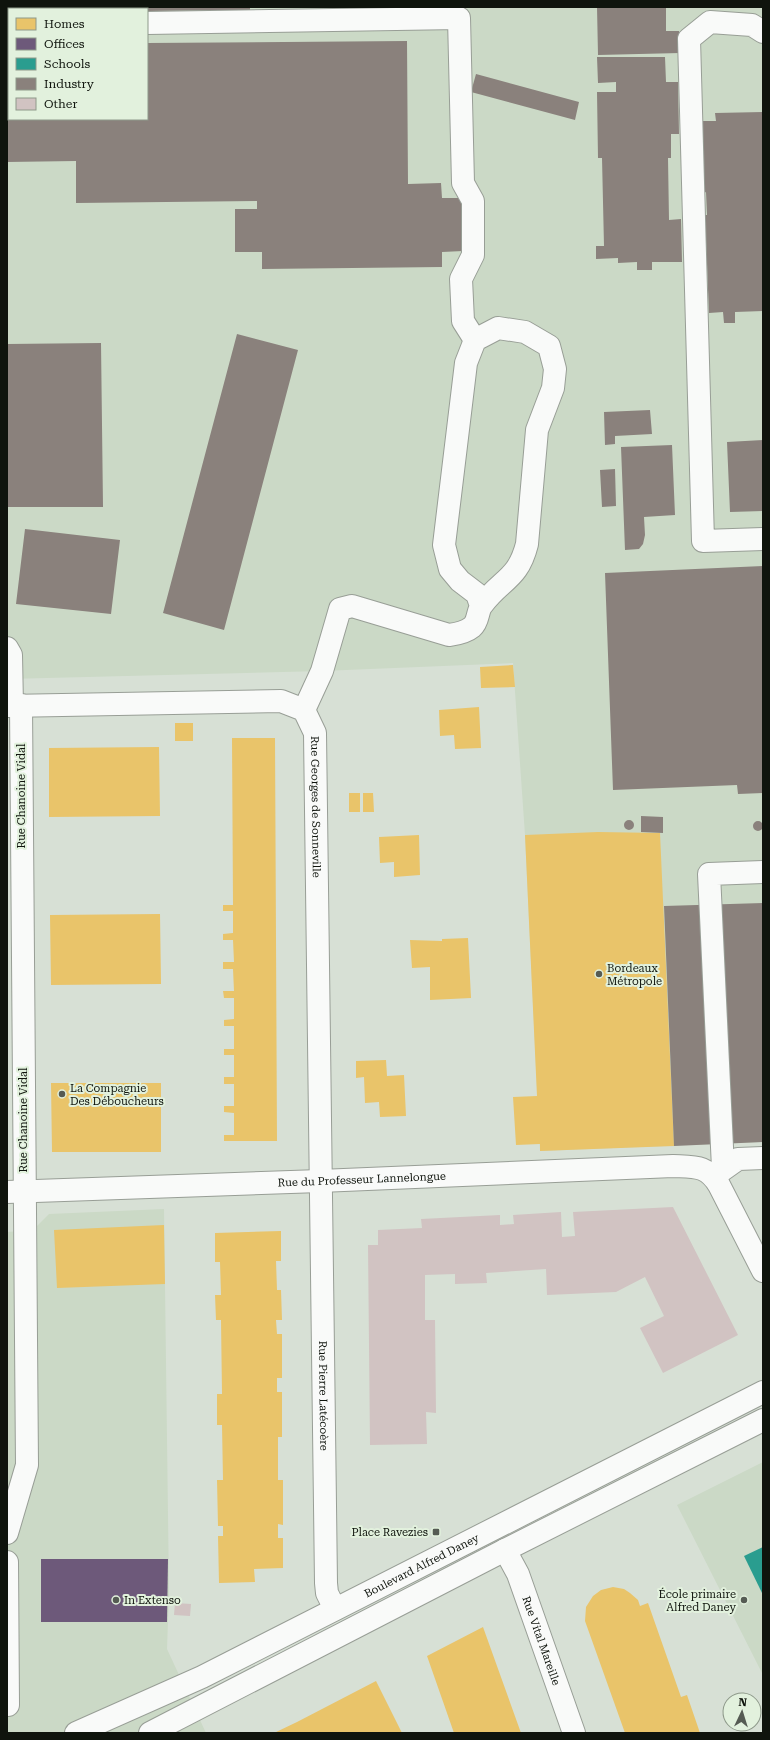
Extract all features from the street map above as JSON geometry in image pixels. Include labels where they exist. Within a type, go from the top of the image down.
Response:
[{"type":"street","points":[[148,22],[459,18],[463,183],[473,201],[473,255],[461,279],[463,321],[475,340]]},
{"type":"street","points":[[763,32],[752,25],[710,22],[689,39],[703,541],[763,539]]},
{"type":"street","points":[[13,706],[281,701],[304,710],[322,670],[340,609],[352,606],[449,635],[460,633],[472,626],[479,616],[481,606],[477,594],[460,581],[450,569],[444,545],[466,363],[475,340],[498,328],[525,332],[549,346],[555,369],[553,388],[537,430],[527,544],[522,560],[516,571],[481,606]]},
{"type":"street","name":"Rue Chanoine Vidal","points":[[7,648],[11,655],[13,706],[15,1191],[26,1315],[27,1465],[7,1533]]},
{"type":"street","name":"Rue Georges de Sonneville","points":[[304,710],[314,733],[320,1181]]},
{"type":"street","points":[[763,872],[709,874],[718,1172],[763,1272]]},
{"type":"street","points":[[718,1172],[738,1159],[763,1158]]},
{"type":"street","name":"Rue du Professeur Lannelongue","points":[[15,1191],[320,1181],[674,1166],[700,1168],[718,1172]]},
{"type":"street","name":"Rue Pierre Latécoère","points":[[320,1181],[326,1583],[327,1593],[335,1609]]},
{"type":"street","name":"Boulevard Alfred Daney","points":[[76,1733],[202,1677],[763,1392]]},
{"type":"street","points":[[150,1733],[505,1550],[763,1420]]},
{"type":"street","name":"Rue Vital Mareille","points":[[505,1550],[518,1574],[574,1733]]},
{"type":"street","points":[[7,1562],[8,1705]]},
{"type":"shaded area","points":[[7,7],[763,7],[763,1142],[540,1151],[525,835],[513,663],[322,671],[7,679]]},
{"type":"shaded area","points":[[164,1209],[169,1591],[167,1649],[206,1733],[7,1733],[7,1232],[33,1230],[49,1214]]},
{"type":"shaded area","name":"École primaire Alfred Daney","points":[[763,1462],[763,1675],[677,1505]]},
{"type":"building: Homes","points":[[513,665],[515,687],[481,688],[480,667]]},
{"type":"building: Homes","points":[[479,707],[481,748],[455,749],[454,735],[440,736],[439,710]]},
{"type":"building: Homes","points":[[175,723],[193,723],[193,741],[175,741]]},
{"type":"building: Homes","points":[[232,738],[275,738],[277,1141],[224,1141],[224,1135],[234,1135],[234,1113],[224,1112],[224,1106],[234,1106],[234,1084],[224,1084],[224,1077],[234,1077],[234,1055],[224,1055],[224,1049],[234,1049],[234,1026],[224,1026],[224,1020],[234,1019],[234,998],[224,998],[223,991],[234,991],[233,969],[223,969],[223,962],[234,962],[233,940],[223,940],[223,934],[233,933],[233,911],[223,911],[223,905],[233,905]]},
{"type":"building: Homes","points":[[159,747],[160,816],[49,817],[49,748]]},
{"type":"building: Homes","points":[[349,793],[360,793],[360,812],[349,812]]},
{"type":"building: Homes","points":[[363,793],[373,793],[374,812],[363,812]]},
{"type":"building: Homes","name":"Bordeaux Métropole","points":[[598,832],[660,833],[674,1146],[540,1151],[540,1144],[516,1145],[513,1097],[537,1096],[525,835]]},
{"type":"building: Homes","points":[[419,835],[420,875],[394,877],[394,862],[380,863],[379,837]]},
{"type":"building: Homes","points":[[160,914],[161,984],[51,985],[50,915]]},
{"type":"building: Homes","points":[[468,938],[471,998],[430,1000],[430,967],[412,968],[410,940],[442,941],[442,939]]},
{"type":"building: Homes","points":[[386,1060],[387,1076],[404,1075],[406,1116],[380,1117],[379,1102],[365,1103],[364,1077],[356,1078],[356,1061]]},
{"type":"building: Homes","points":[[51,1083],[161,1083],[161,1152],[52,1152]]},
{"type":"building: Homes","points":[[164,1225],[165,1284],[57,1288],[54,1230]]},
{"type":"building: Homes","points":[[281,1231],[281,1261],[276,1261],[277,1290],[281,1290],[282,1320],[276,1320],[277,1334],[282,1334],[282,1378],[277,1378],[277,1392],[282,1392],[282,1437],[278,1437],[278,1480],[283,1480],[283,1525],[278,1524],[278,1538],[283,1538],[283,1568],[254,1569],[255,1582],[219,1583],[218,1536],[223,1536],[223,1526],[218,1526],[217,1480],[223,1480],[222,1425],[217,1425],[217,1394],[222,1394],[221,1320],[216,1320],[215,1295],[221,1295],[220,1262],[215,1262],[215,1233]]},
{"type":"building: Homes","points":[[613,1587],[624,1589],[630,1593],[638,1600],[640,1606],[648,1603],[681,1697],[687,1695],[700,1733],[625,1733],[585,1621],[586,1607],[593,1596],[601,1590]]},
{"type":"building: Homes","points":[[483,1627],[521,1733],[454,1733],[427,1656]]},
{"type":"building: Homes","points":[[376,1681],[402,1733],[274,1733],[297,1722]]},
{"type":"building: Offices","points":[[41,1559],[168,1559],[167,1622],[41,1622]]},
{"type":"building: Schools","points":[[763,1547],[763,1595],[744,1556]]},
{"type":"building: Industry","points":[[7,7],[250,7],[250,10],[148,11],[148,8],[8,8],[7,12]]},
{"type":"building: Industry","points":[[597,7],[666,7],[666,31],[679,31],[680,53],[598,55]]},
{"type":"building: Industry","points":[[407,41],[408,184],[441,183],[442,198],[463,198],[463,251],[442,252],[442,267],[262,269],[262,252],[235,252],[235,209],[257,209],[257,201],[76,203],[76,161],[7,162],[7,44],[8,120],[148,120],[148,43]]},
{"type":"building: Industry","points":[[597,57],[665,57],[666,82],[678,82],[679,134],[671,134],[671,158],[668,158],[669,220],[681,219],[682,262],[652,262],[652,270],[637,270],[637,262],[618,263],[618,258],[596,259],[596,246],[604,246],[602,158],[598,158],[597,92],[616,92],[616,82],[598,83]]},
{"type":"building: Industry","points":[[476,74],[579,102],[575,120],[471,92]]},
{"type":"building: Industry","points":[[763,112],[763,311],[735,312],[735,323],[724,323],[723,312],[709,313],[705,215],[707,215],[706,192],[704,193],[702,121],[716,121],[715,113]]},
{"type":"building: Industry","points":[[237,334],[298,350],[224,630],[163,613]]},
{"type":"building: Industry","points":[[101,343],[103,507],[7,507],[7,344]]},
{"type":"building: Industry","points":[[650,410],[652,434],[615,436],[615,444],[605,445],[604,412]]},
{"type":"building: Industry","points":[[763,440],[763,511],[730,512],[727,442]]},
{"type":"building: Industry","points":[[672,445],[675,515],[644,517],[645,535],[643,544],[639,549],[625,550],[621,447]]},
{"type":"building: Industry","points":[[615,469],[616,506],[602,507],[600,470]]},
{"type":"building: Industry","points":[[25,529],[120,540],[111,614],[16,604]]},
{"type":"building: Industry","points":[[763,566],[763,793],[738,794],[737,785],[613,790],[605,573]]},
{"type":"building: Industry","points":[[641,816],[663,817],[663,833],[641,832]]},
{"type":"building: Industry","points":[[627,820],[631,820],[633,821],[633,829],[627,830],[624,827],[624,823]]},
{"type":"building: Industry","points":[[756,821],[760,821],[762,822],[762,830],[756,831],[753,828],[753,824]]},
{"type":"building: Industry","points":[[763,903],[763,1142],[674,1146],[664,906]]},
{"type":"building: Other","points":[[673,1207],[738,1335],[663,1373],[640,1328],[664,1316],[645,1277],[616,1292],[547,1295],[546,1269],[486,1273],[487,1283],[455,1284],[455,1274],[425,1275],[425,1320],[435,1320],[436,1413],[426,1412],[427,1444],[370,1445],[368,1245],[378,1245],[378,1230],[422,1228],[421,1219],[500,1215],[500,1225],[514,1224],[513,1215],[561,1212],[562,1237],[575,1236],[573,1212]]},
{"type":"building: Other","points":[[175,1603],[191,1604],[190,1616],[174,1615]]},
{"type":"place","name":"Bordeaux Métropole","points":[[599,974]]},
{"type":"place","name":"La Compagnie Des Déboucheurs","points":[[62,1094]]},
{"type":"place","name":"Place Ravezies","points":[[436,1532]]},
{"type":"place","name":"In Extenso","points":[[116,1600]]},
{"type":"place","name":"École primaire Alfred Daney","points":[[744,1600]]}]
